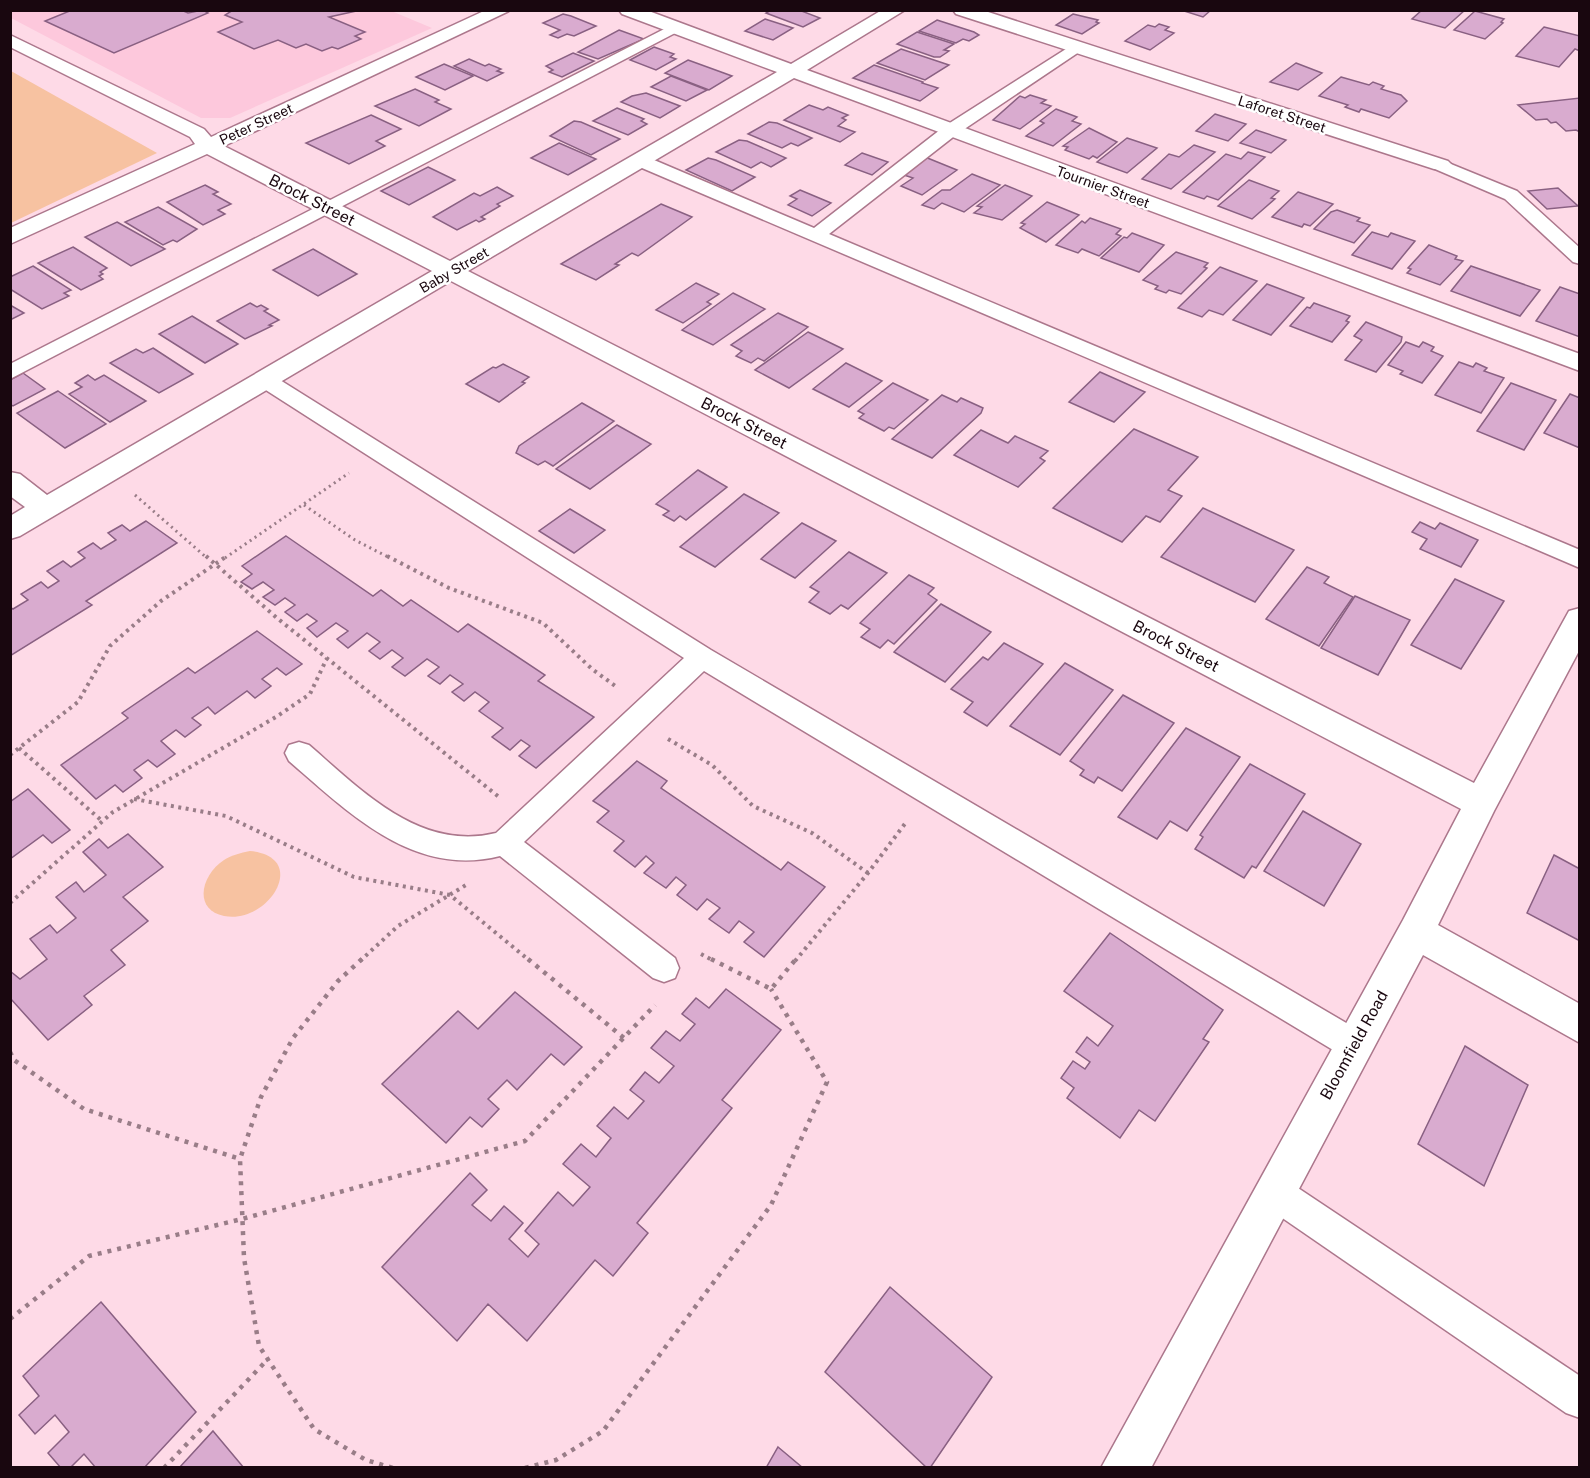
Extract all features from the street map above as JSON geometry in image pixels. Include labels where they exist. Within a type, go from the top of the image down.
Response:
[{"type":"street","name":"Peter Street","points":[[10,237],[502,10]]},
{"type":"street","name":"Tournier Street","points":[[628,10],[1580,363]]},
{"type":"street","name":"Baby Street","points":[[10,529],[896,10]]},
{"type":"street","name":"Laforet Street","points":[[962,10],[1441,165]]},
{"type":"street","name":"Brock Street","points":[[10,40],[197,133],[208,146],[1480,803]]},
{"type":"street","points":[[10,481],[45,508]]},
{"type":"street","name":"Bloomfield Road","points":[[1125,1467],[1416,932],[1480,803],[1580,619]]},
{"type":"street","points":[[1416,932],[1580,1025]]},
{"type":"lane","points":[[10,374],[674,28]]},
{"type":"lane","points":[[816,235],[951,130],[1077,47]]},
{"type":"lane","points":[[641,161],[1580,560]]},
{"type":"lane","name":"Laforet Street","points":[[1441,165],[1511,195],[1580,258]]},
{"type":"lane","points":[[265,380],[702,657],[1354,1045]]},
{"type":"lane","points":[[299,753],[378,818],[406,835],[440,845],[472,850],[504,843],[702,657]]},
{"type":"lane","points":[[504,843],[663,982]]},
{"type":"lane","points":[[1274,1192],[1580,1399]]},
{"type":"path","points":[[10,755],[78,702],[110,646],[161,601],[379,452]]},
{"type":"path","points":[[108,472],[327,658],[507,803]]},
{"type":"path","points":[[304,505],[355,540],[449,588],[543,623],[592,669],[626,693]]},
{"type":"path","points":[[10,903],[102,821],[134,799],[276,717],[310,694],[327,658]]},
{"type":"path","points":[[663,736],[712,765],[753,806],[812,833],[868,873]]},
{"type":"path","points":[[19,748],[102,821]]},
{"type":"path","points":[[771,989],[868,873],[928,792]]},
{"type":"path","points":[[134,799],[226,816],[354,877],[450,895],[624,1038]]},
{"type":"path","points":[[393,1467],[366,1460],[314,1429],[259,1346],[244,1258],[240,1159],[261,1097],[293,1038],[338,981],[398,926],[478,878],[504,843]]},
{"type":"path","points":[[525,1467],[556,1460],[603,1431],[771,1205],[827,1082],[771,989],[693,949]]},
{"type":"path","points":[[695,963],[703,955]]},
{"type":"path","points":[[10,1319],[89,1256],[242,1219],[525,1141],[624,1038],[663,982]]},
{"type":"path","points":[[10,1052],[14,1060],[84,1109],[240,1159]]},
{"type":"path","points":[[164,1467],[268,1359]]},
{"type":"shaded area","points":[[389,10],[432,28],[230,118],[201,118],[11,18],[10,11]]},
{"type":"shaded area","points":[[11,71],[157,153],[11,223]]},
{"type":"shaded area","points":[[250,851],[268,856],[278,865],[280,877],[276,889],[268,901],[240,916],[224,916],[214,912],[207,906],[204,899],[206,882],[210,874],[227,858]]},
{"type":"building","points":[[72,10],[181,10],[188,13],[203,10],[208,13],[114,53],[45,21]]},
{"type":"building","points":[[233,10],[361,10],[329,17],[365,32],[355,36],[361,39],[338,49],[332,47],[322,51],[306,44],[296,48],[278,40],[254,49],[218,32],[242,22],[225,15]]},
{"type":"building","points":[[771,10],[799,10],[820,18],[803,27],[766,13]]},
{"type":"building","points":[[1181,10],[1211,10],[1203,17]]},
{"type":"building","points":[[1422,10],[1465,10],[1445,28],[1412,19]]},
{"type":"building","points":[[1475,11],[1504,19],[1501,22],[1503,23],[1485,39],[1454,30]]},
{"type":"building","points":[[563,14],[596,26],[574,36],[567,34],[558,38],[550,35],[560,30],[543,23]]},
{"type":"building","points":[[1073,14],[1098,20],[1096,22],[1099,23],[1082,34],[1056,25]]},
{"type":"building","points":[[765,19],[793,28],[773,40],[745,31]]},
{"type":"building","points":[[937,20],[979,35],[969,41],[963,39],[956,43],[919,31]]},
{"type":"building","points":[[1159,24],[1169,27],[1165,30],[1174,33],[1150,50],[1125,41],[1148,25],[1155,27]]},
{"type":"building","points":[[1544,27],[1580,36],[1580,51],[1575,49],[1559,67],[1516,56]]},
{"type":"building","points":[[619,30],[644,39],[598,59],[578,52]]},
{"type":"building","points":[[917,32],[954,44],[944,50],[949,51],[940,57],[934,57],[897,44]]},
{"type":"building","points":[[654,47],[674,54],[670,57],[676,59],[656,70],[630,60]]},
{"type":"building","points":[[901,49],[949,65],[925,80],[877,63]]},
{"type":"building","points":[[573,53],[594,61],[562,77],[549,72],[553,70],[546,66]]},
{"type":"building","points":[[469,59],[485,66],[489,64],[501,69],[497,71],[503,73],[487,81],[454,66]]},
{"type":"building","points":[[688,60],[732,76],[709,90],[665,73]]},
{"type":"building","points":[[1296,63],[1322,73],[1298,90],[1270,82]]},
{"type":"building","points":[[444,64],[473,76],[445,90],[416,77]]},
{"type":"building","points":[[874,65],[938,88],[920,101],[853,78]]},
{"type":"building","points":[[671,76],[707,90],[686,101],[651,87]]},
{"type":"building","points":[[1341,77],[1369,85],[1373,82],[1384,86],[1381,89],[1401,95],[1407,101],[1389,118],[1361,109],[1359,112],[1345,107],[1348,105],[1319,96]]},
{"type":"building","points":[[415,89],[439,100],[435,102],[451,109],[419,126],[375,106]]},
{"type":"building","points":[[646,93],[680,106],[660,118],[621,102],[632,96]]},
{"type":"building","points":[[1030,95],[1046,100],[1041,103],[1051,106],[1020,129],[993,120],[1020,96],[1025,98]]},
{"type":"building","points":[[1580,98],[1580,132],[1566,131],[1556,122],[1551,123],[1547,119],[1536,120],[1518,105]]},
{"type":"building","points":[[809,105],[823,110],[828,107],[848,115],[842,118],[846,120],[838,126],[855,132],[840,142],[784,120]]},
{"type":"building","points":[[617,108],[644,119],[641,121],[647,124],[628,135],[593,121]]},
{"type":"building","points":[[1056,109],[1077,117],[1072,121],[1081,124],[1053,146],[1026,136],[1044,123],[1040,121]]},
{"type":"building","points":[[1215,114],[1246,124],[1228,141],[1196,131]]},
{"type":"building","points":[[371,115],[401,129],[376,141],[385,146],[349,164],[306,143]]},
{"type":"building","points":[[574,121],[620,139],[591,155],[550,136]]},
{"type":"building","points":[[769,122],[777,123],[812,138],[798,146],[791,143],[782,148],[748,134]]},
{"type":"building","points":[[1089,128],[1117,142],[1097,158],[1093,156],[1089,159],[1065,150],[1068,147],[1063,146]]},
{"type":"building","points":[[1256,130],[1286,140],[1271,153],[1240,143]]},
{"type":"building","points":[[1127,138],[1157,148],[1127,173],[1097,162]]},
{"type":"building","points":[[739,140],[747,141],[786,158],[771,167],[761,162],[751,168],[716,152]]},
{"type":"building","points":[[559,143],[596,159],[568,175],[531,158]]},
{"type":"building","points":[[1194,145],[1215,152],[1171,189],[1142,179],[1169,154],[1179,157]]},
{"type":"building","points":[[1248,152],[1265,157],[1218,200],[1207,196],[1204,199],[1183,192],[1226,154],[1241,159]]},
{"type":"building","points":[[862,153],[888,162],[872,175],[845,165]]},
{"type":"building","points":[[925,157],[957,170],[922,195],[901,186],[913,178],[901,174]]},
{"type":"building","points":[[708,158],[755,177],[732,191],[686,170]]},
{"type":"building","points":[[428,167],[455,180],[409,205],[381,191]]},
{"type":"building","points":[[972,174],[1000,185],[964,212],[942,203],[934,209],[922,205],[942,190],[950,190]]},
{"type":"building","points":[[1249,180],[1279,191],[1271,198],[1275,199],[1252,219],[1218,206]]},
{"type":"building","points":[[205,185],[218,192],[213,194],[231,204],[218,210],[225,214],[203,225],[167,202]]},
{"type":"building","points":[[1005,185],[1032,196],[1002,220],[974,213],[982,207],[977,206]]},
{"type":"building","points":[[497,187],[513,196],[497,204],[500,206],[481,217],[485,219],[479,222],[476,220],[457,230],[433,217],[474,193],[480,196]]},
{"type":"building","points":[[1558,188],[1578,206],[1547,209],[1528,191]]},
{"type":"building","points":[[800,190],[831,203],[812,216],[788,205],[797,199],[790,196]]},
{"type":"building","points":[[1298,192],[1333,204],[1310,226],[1304,224],[1302,227],[1272,217]]},
{"type":"building","points":[[1047,202],[1079,215],[1046,242],[1020,228],[1025,224],[1021,223]]},
{"type":"building","points":[[661,204],[692,217],[638,256],[632,253],[615,264],[619,265],[596,280],[561,264]]},
{"type":"building","points":[[158,207],[197,229],[177,242],[173,240],[163,245],[125,222]]},
{"type":"building","points":[[1337,210],[1360,218],[1357,221],[1370,225],[1354,243],[1314,229],[1331,212]]},
{"type":"building","points":[[1090,218],[1121,229],[1116,234],[1121,236],[1099,256],[1082,249],[1078,253],[1056,245],[1082,221],[1085,223]]},
{"type":"building","points":[[117,222],[165,249],[131,266],[85,237]]},
{"type":"building","points":[[1372,232],[1388,237],[1391,233],[1415,241],[1392,269],[1352,255]]},
{"type":"building","points":[[1132,233],[1164,245],[1139,272],[1101,258],[1124,237],[1127,238]]},
{"type":"building","points":[[1429,245],[1457,256],[1455,259],[1463,261],[1440,285],[1407,273],[1411,269],[1408,268]]},
{"type":"building","points":[[73,247],[107,268],[100,272],[103,274],[99,276],[103,279],[81,290],[38,263]]},
{"type":"building","points":[[313,249],[357,274],[318,296],[273,270]]},
{"type":"building","points":[[1176,252],[1208,263],[1204,267],[1207,268],[1181,294],[1169,290],[1166,293],[1155,289],[1158,286],[1143,280]]},
{"type":"building","points":[[33,266],[71,290],[64,293],[69,296],[42,309],[10,289],[10,277]]},
{"type":"building","points":[[1471,266],[1540,290],[1520,316],[1451,291]]},
{"type":"building","points":[[1220,267],[1257,281],[1223,315],[1209,310],[1202,317],[1178,308]]},
{"type":"building","points":[[696,283],[719,294],[707,302],[711,304],[683,323],[656,310]]},
{"type":"building","points":[[1267,284],[1304,298],[1271,335],[1233,320]]},
{"type":"building","points":[[1560,287],[1580,294],[1580,337],[1536,321]]},
{"type":"building","points":[[733,293],[765,309],[713,345],[682,330]]},
{"type":"building","points":[[250,303],[268,309],[264,311],[279,320],[269,325],[272,326],[245,339],[217,321]]},
{"type":"building","points":[[1314,303],[1350,316],[1346,321],[1349,322],[1332,342],[1290,326],[1307,307],[1310,308]]},
{"type":"building","points":[[10,305],[24,313],[10,320]]},
{"type":"building","points":[[778,313],[808,327],[764,361],[758,358],[751,363],[736,356],[742,351],[731,345]]},
{"type":"building","points":[[192,316],[238,344],[205,363],[159,334]]},
{"type":"building","points":[[1366,322],[1402,337],[1401,342],[1376,372],[1345,360],[1362,340],[1354,336]]},
{"type":"building","points":[[808,332],[843,349],[789,388],[755,370]]},
{"type":"building","points":[[1406,342],[1419,347],[1423,342],[1434,347],[1431,351],[1443,356],[1422,383],[1400,374],[1403,371],[1388,365]]},
{"type":"building","points":[[153,348],[193,374],[159,393],[110,363],[136,349],[143,353]]},
{"type":"building","points":[[1459,362],[1473,367],[1476,363],[1487,368],[1484,371],[1504,378],[1481,413],[1435,395]]},
{"type":"building","points":[[846,363],[882,381],[849,407],[813,389]]},
{"type":"building","points":[[503,364],[529,377],[522,382],[525,383],[499,402],[466,384],[493,367],[496,368]]},
{"type":"building","points":[[1100,372],[1145,392],[1114,422],[1069,402]]},
{"type":"building","points":[[23,373],[45,389],[13,406],[10,404],[10,380]]},
{"type":"building","points":[[88,375],[95,380],[104,375],[146,401],[110,422],[69,394],[82,387],[75,383]]},
{"type":"building","points":[[893,383],[928,400],[894,429],[889,427],[884,431],[859,418],[864,414],[858,411]]},
{"type":"building","points":[[1511,383],[1556,400],[1524,450],[1477,431]]},
{"type":"building","points":[[58,391],[106,424],[65,448],[17,413]]},
{"type":"building","points":[[1570,394],[1580,398],[1580,448],[1544,433]]},
{"type":"building","points":[[942,395],[957,402],[961,398],[983,408],[981,413],[932,458],[892,439]]},
{"type":"building","points":[[582,403],[614,421],[553,466],[545,461],[538,465],[516,453],[519,446]]},
{"type":"building","points":[[617,425],[651,444],[590,489],[556,469]]},
{"type":"building","points":[[1134,429],[1198,457],[1168,490],[1182,496],[1160,522],[1146,516],[1122,542],[1053,508]]},
{"type":"building","points":[[981,430],[1008,443],[1015,436],[1048,451],[1040,458],[1045,461],[1018,487],[954,455]]},
{"type":"building","points":[[698,470],[727,487],[686,520],[680,516],[674,521],[663,515],[669,511],[656,504]]},
{"type":"building","points":[[744,494],[779,513],[715,567],[680,547]]},
{"type":"building","points":[[1203,508],[1294,550],[1255,602],[1161,557]]},
{"type":"building","points":[[570,509],[605,530],[574,553],[539,531]]},
{"type":"building","points":[[146,521],[177,543],[86,601],[92,605],[10,656],[10,607],[13,609],[28,600],[21,594],[41,582],[48,588],[59,581],[47,571],[63,561],[71,567],[85,558],[78,552],[93,543],[101,549],[116,540],[108,533],[122,525],[130,531]]},
{"type":"building","points":[[1420,522],[1435,529],[1440,523],[1478,540],[1461,567],[1420,549],[1427,539],[1412,532]]},
{"type":"building","points":[[802,523],[836,541],[795,578],[761,559]]},
{"type":"building","points":[[286,536],[373,596],[381,590],[403,606],[411,600],[458,632],[468,624],[545,675],[538,681],[594,717],[536,768],[519,756],[530,746],[521,740],[510,750],[492,737],[503,728],[479,711],[489,702],[475,692],[464,701],[452,692],[463,684],[450,675],[440,684],[428,676],[439,667],[427,659],[405,676],[392,667],[403,658],[392,650],[380,659],[369,651],[380,642],[367,633],[348,648],[337,639],[348,631],[336,623],[317,637],[307,628],[317,621],[307,614],[297,621],[285,612],[295,605],[285,598],[275,605],[263,597],[274,590],[263,582],[252,589],[241,582],[252,574],[242,566]]},
{"type":"building","points":[[849,552],[887,573],[848,609],[841,605],[830,614],[809,602],[819,592],[810,587]]},
{"type":"building","points":[[1307,567],[1329,577],[1324,583],[1353,597],[1319,646],[1266,619]]},
{"type":"building","points":[[909,575],[934,588],[928,594],[937,600],[894,644],[888,640],[880,648],[861,637],[870,629],[860,623]]},
{"type":"building","points":[[1455,579],[1504,601],[1461,669],[1411,645]]},
{"type":"building","points":[[1355,596],[1410,620],[1378,675],[1321,648]]},
{"type":"building","points":[[941,604],[991,632],[945,682],[894,652]]},
{"type":"building","points":[[257,631],[302,664],[286,675],[277,668],[262,679],[271,686],[255,698],[247,691],[215,714],[208,707],[192,718],[201,725],[185,737],[176,730],[161,741],[175,754],[157,767],[148,760],[134,770],[142,778],[123,792],[115,785],[96,799],[61,765],[128,718],[122,713],[188,668],[195,673]]},
{"type":"building","points":[[1004,643],[1043,664],[987,726],[964,712],[973,702],[951,689],[983,657],[988,660]]},
{"type":"building","points":[[1065,663],[1113,690],[1060,755],[1010,726]]},
{"type":"building","points":[[1123,695],[1174,723],[1122,791],[1098,777],[1094,783],[1080,775],[1084,770],[1070,761]]},
{"type":"building","points":[[1186,728],[1240,757],[1187,831],[1170,821],[1157,839],[1118,817]]},
{"type":"building","points":[[637,761],[667,781],[661,788],[781,870],[788,862],[825,887],[764,957],[744,942],[754,932],[739,921],[729,933],[709,919],[720,908],[707,899],[697,910],[677,895],[686,885],[676,877],[666,888],[644,873],[654,863],[646,856],[635,867],[614,851],[624,841],[597,822],[609,811],[593,801]]},
{"type":"building","points":[[1250,764],[1305,794],[1256,868],[1252,866],[1244,878],[1195,849],[1203,837],[1200,835]]},
{"type":"building","points":[[28,789],[70,830],[52,843],[43,835],[10,859],[10,802]]},
{"type":"building","points":[[1303,811],[1361,844],[1324,906],[1264,871]]},
{"type":"building","points":[[128,834],[163,867],[123,897],[148,921],[111,950],[125,965],[84,996],[92,1005],[48,1040],[10,998],[10,971],[20,979],[47,959],[30,939],[50,925],[57,933],[76,918],[56,897],[76,882],[84,892],[106,875],[83,852],[99,839],[108,848]]},
{"type":"building","points":[[1554,855],[1580,869],[1580,941],[1527,913]]},
{"type":"building","points":[[1110,933],[1223,1010],[1203,1039],[1209,1042],[1155,1121],[1139,1110],[1120,1138],[1067,1098],[1074,1088],[1061,1078],[1073,1061],[1085,1069],[1090,1062],[1076,1052],[1087,1037],[1098,1046],[1113,1026],[1064,991]]},
{"type":"building","points":[[726,989],[781,1030],[722,1100],[732,1108],[637,1223],[648,1233],[613,1276],[595,1260],[527,1341],[488,1304],[457,1341],[382,1267],[470,1173],[487,1190],[472,1205],[491,1221],[504,1206],[523,1223],[509,1239],[528,1257],[539,1244],[525,1231],[558,1192],[573,1206],[590,1187],[563,1164],[581,1144],[596,1157],[611,1138],[597,1126],[614,1107],[628,1119],[644,1101],[630,1090],[645,1072],[659,1083],[674,1066],[651,1048],[666,1031],[680,1041],[695,1024],[682,1014],[696,998],[709,1008]]},
{"type":"building","points":[[515,992],[582,1047],[564,1065],[551,1054],[517,1090],[507,1080],[488,1099],[499,1109],[482,1127],[470,1117],[446,1143],[382,1084],[458,1011],[478,1029]]},
{"type":"building","points":[[1465,1046],[1528,1085],[1484,1186],[1418,1144]]},
{"type":"building","points":[[890,1287],[992,1377],[930,1468],[927,1468],[825,1372]]},
{"type":"building","points":[[101,1302],[196,1412],[144,1468],[96,1468],[84,1454],[70,1468],[61,1468],[48,1453],[69,1432],[55,1415],[35,1434],[19,1415],[39,1396],[23,1376]]},
{"type":"building","points":[[213,1431],[244,1468],[179,1468]]},
{"type":"building","points":[[778,1447],[803,1468],[766,1468]]}]
